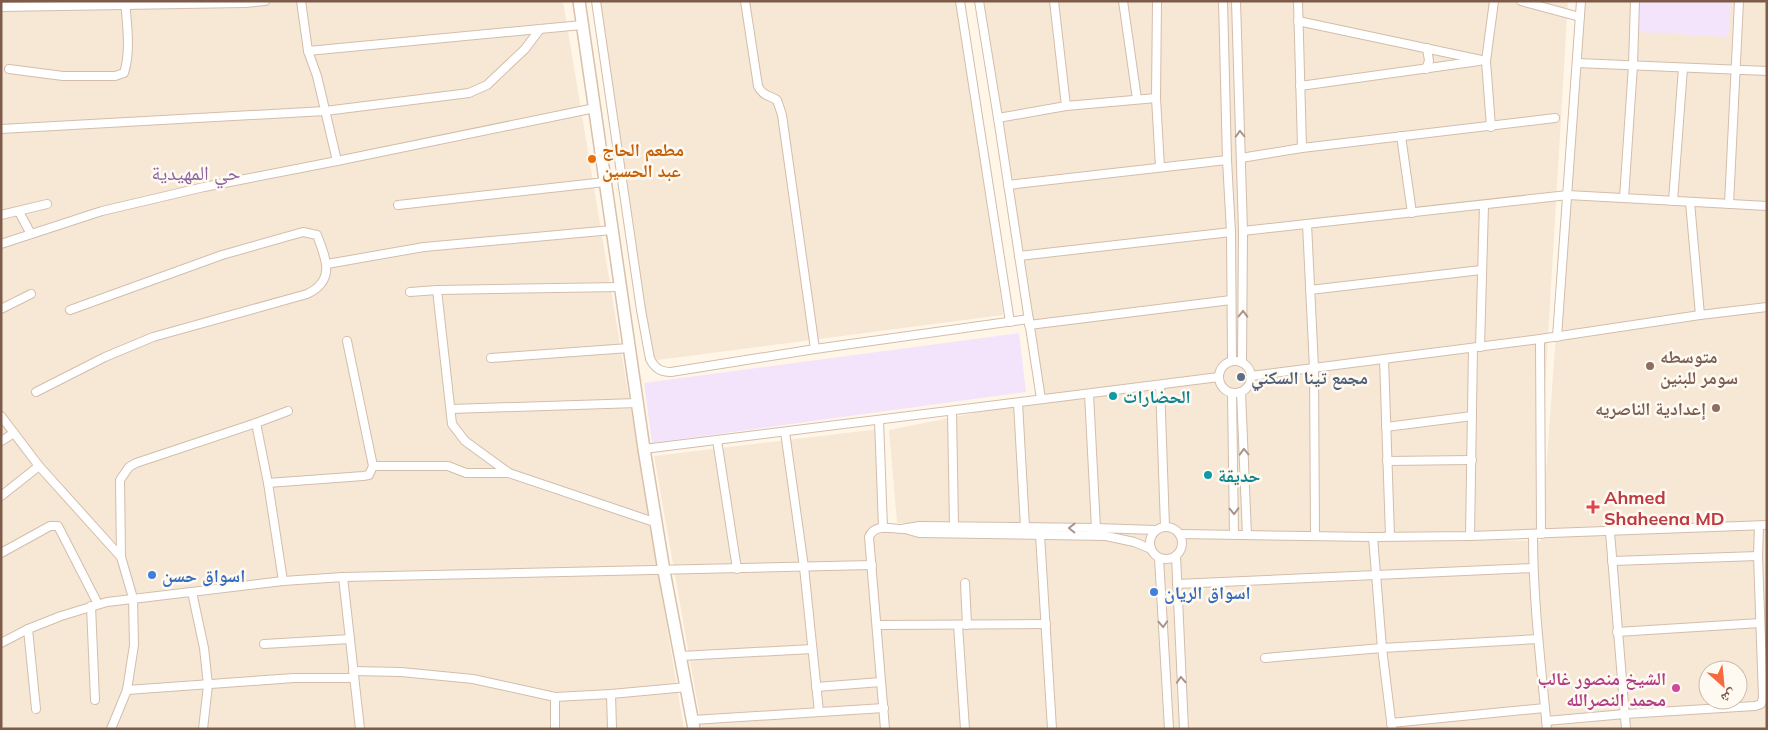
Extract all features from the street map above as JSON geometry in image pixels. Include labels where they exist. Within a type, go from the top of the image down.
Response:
[{"type":"street","points":[[1,7],[125,3],[245,3],[265,1]]},
{"type":"street","points":[[301,1],[308,52],[326,111],[337,161]]},
{"type":"street","points":[[579,1],[644,449],[664,570],[694,724],[884,708]]},
{"type":"street","points":[[596,1],[641,310],[650,359],[658,370],[664,372],[1010,322],[1029,322],[1231,300]]},
{"type":"street","points":[[746,1],[758,86],[760,91],[766,96],[777,100],[782,115],[815,349]]},
{"type":"street","points":[[960,1],[1010,322]]},
{"type":"street","points":[[979,1],[1040,399]]},
{"type":"street","points":[[1054,1],[1066,106]]},
{"type":"street","points":[[1123,1],[1137,99]]},
{"type":"street","points":[[1157,1],[1156,98],[1160,167]]},
{"type":"street","points":[[1223,1],[1227,160],[1231,232],[1232,361]]},
{"type":"street","points":[[1236,1],[1244,231],[1242,362]]},
{"type":"street","points":[[1298,1],[1302,148]]},
{"type":"street","points":[[1491,127],[1486,60],[1494,1]]},
{"type":"street","points":[[1521,1],[1580,17]]},
{"type":"street","points":[[1557,337],[1581,1]]},
{"type":"street","points":[[1624,198],[1633,65],[1635,1]]},
{"type":"street","points":[[1729,204],[1739,1]]},
{"type":"street","points":[[9,69],[63,76],[115,76],[124,73],[128,50],[125,3]]},
{"type":"street","points":[[1298,21],[1486,60]]},
{"type":"street","points":[[308,52],[582,25]]},
{"type":"street","points":[[1,129],[326,111],[469,93],[487,85],[525,49],[540,29]]},
{"type":"street","points":[[1426,69],[1428,61],[1427,48]]},
{"type":"street","points":[[1225,57],[1238,55]]},
{"type":"street","points":[[1300,86],[1486,60]]},
{"type":"street","points":[[1577,63],[1767,72]]},
{"type":"street","points":[[1673,201],[1683,68]]},
{"type":"street","points":[[998,118],[1066,106],[1156,98]]},
{"type":"street","points":[[1,244],[135,202],[204,186],[337,161],[595,108]]},
{"type":"street","points":[[1241,158],[1302,148],[1555,118]]},
{"type":"street","points":[[1401,136],[1412,212]]},
{"type":"street","points":[[1008,186],[1227,160]]},
{"type":"street","points":[[398,204],[605,182]]},
{"type":"street","points":[[1229,194],[1242,193]]},
{"type":"street","points":[[1244,231],[1568,195],[1767,206]]},
{"type":"street","points":[[1690,202],[1700,315]]},
{"type":"street","points":[[1,215],[47,204]]},
{"type":"street","points":[[1470,536],[1472,416],[1484,205]]},
{"type":"street","points":[[19,212],[31,234]]},
{"type":"street","points":[[1307,224],[1314,368],[1315,536]]},
{"type":"street","points":[[327,264],[424,247],[612,230]]},
{"type":"street","points":[[36,392],[105,357],[153,337],[307,294],[321,284],[326,275],[327,264],[317,236],[303,232],[222,255],[70,310]]},
{"type":"street","points":[[1019,256],[1231,232]]},
{"type":"street","points":[[1310,290],[1481,270]]},
{"type":"street","points":[[410,292],[620,287]]},
{"type":"street","points":[[437,290],[452,424],[465,442],[509,473],[657,523]]},
{"type":"street","points":[[1,309],[31,294]]},
{"type":"street","points":[[1251,376],[1477,348],[1767,307]]},
{"type":"street","points":[[624,312],[641,310]]},
{"type":"street","points":[[904,529],[918,526],[954,526],[1156,530],[1165,527],[1173,528],[1180,534],[1373,537],[1537,535],[1763,526],[1758,556],[1763,698],[1761,704],[1756,706],[1625,714],[1546,725],[1533,568],[1537,535],[1540,339]]},
{"type":"street","points":[[268,483],[363,476],[369,474],[374,466],[347,341]]},
{"type":"street","points":[[491,358],[629,348]]},
{"type":"street","points":[[1384,359],[1390,536]]},
{"type":"street","points":[[1232,361],[1242,362],[1250,370],[1249,386],[1241,392],[1232,392],[1223,387],[1219,378],[1222,367],[1232,361]]},
{"type":"street","points":[[644,449],[1219,378]]},
{"type":"street","points":[[1160,385],[1165,527]]},
{"type":"street","points":[[1232,392],[1234,535]]},
{"type":"street","points":[[1241,392],[1247,535]]},
{"type":"street","points":[[1089,394],[1096,528]]},
{"type":"street","points":[[451,410],[637,403]]},
{"type":"street","points":[[1018,403],[1025,527]]},
{"type":"street","points":[[111,729],[127,690],[134,645],[133,598],[121,557],[120,480],[122,474],[129,466],[136,463],[288,411]]},
{"type":"street","points":[[952,411],[954,526]]},
{"type":"street","points":[[1,416],[39,466],[121,557]]},
{"type":"street","points":[[1386,427],[1472,416]]},
{"type":"street","points":[[879,420],[883,528]]},
{"type":"street","points":[[256,423],[268,483],[283,581]]},
{"type":"street","points":[[784,432],[804,567],[819,712]]},
{"type":"street","points":[[1,441],[14,433]]},
{"type":"street","points":[[716,440],[737,569]]},
{"type":"street","points":[[1387,461],[1472,460]]},
{"type":"street","points":[[1,496],[39,466]]},
{"type":"street","points":[[374,466],[448,466],[466,473],[509,473]]},
{"type":"street","points":[[1,553],[50,526],[58,526],[94,605],[95,700]]},
{"type":"street","points":[[885,729],[869,537],[874,531],[883,528],[904,529],[919,533],[1116,538],[1134,542],[1151,549],[1159,558],[1169,729]]},
{"type":"street","points":[[1151,549],[1151,538],[1156,530]]},
{"type":"street","points":[[1610,532],[1626,729]]},
{"type":"street","points":[[1180,534],[1182,546],[1176,556],[1184,729]]},
{"type":"street","points":[[1040,535],[1052,729]]},
{"type":"street","points":[[1373,537],[1382,648],[1392,726],[1545,708]]},
{"type":"street","points":[[1159,558],[1169,559],[1176,556]]},
{"type":"street","points":[[1612,561],[1758,556]]},
{"type":"street","points":[[1,643],[28,629],[94,605],[133,598],[283,581],[343,577],[872,565]]},
{"type":"street","points":[[1177,584],[1533,568]]},
{"type":"street","points":[[343,577],[360,729]]},
{"type":"street","points":[[965,583],[967,624]]},
{"type":"street","points":[[192,592],[204,648],[208,685],[203,729]]},
{"type":"street","points":[[1617,632],[1760,623]]},
{"type":"street","points":[[877,625],[1046,624]]},
{"type":"street","points":[[958,625],[965,729]]},
{"type":"street","points":[[28,629],[36,709]]},
{"type":"street","points":[[264,644],[350,639]]},
{"type":"street","points":[[1265,658],[1382,648],[1538,639]]},
{"type":"street","points":[[680,656],[812,649]]},
{"type":"street","points":[[127,690],[401,672],[473,679],[555,697],[686,687]]},
{"type":"street","points":[[816,687],[882,682]]},
{"type":"street","points":[[611,694],[612,729]]},
{"type":"street","points":[[555,697],[555,729]]},
{"type":"shaded area","points":[[1,1],[563,1],[684,729],[1,729]]},
{"type":"shaded area","points":[[599,1],[959,1],[1003,315],[650,361]]},
{"type":"shaded area","points":[[980,1],[1568,1],[1536,539],[897,523],[889,430],[1039,400]]},
{"type":"shaded area","points":[[1580,1],[1767,1],[1767,729],[702,729],[654,456],[879,429],[888,525],[1541,541]]},
{"type":"shaded area","points":[[1639,1],[1731,1],[1728,37],[1637,32]]},
{"type":"shaded area","points":[[1019,333],[1026,392],[652,443],[644,383]]},
{"type":"place","name":"مطعم الحاج عبد الحسين","points":[[592,159]]},
{"type":"place","name":"متوسطه سومر للبنين","points":[[1650,366]]},
{"type":"place","name":"مجمع تينا السكني","points":[[1241,377]]},
{"type":"place","name":"الحضارات","points":[[1113,396]]},
{"type":"place","name":"إعدادية الناصريه","points":[[1716,408]]},
{"type":"place","name":"حديقة","points":[[1208,475]]},
{"type":"place","name":"Ahmed Shaheena MD","points":[[1593,507]]},
{"type":"place","name":"اسواق حسن","points":[[152,575]]},
{"type":"place","name":"اسواق الريان","points":[[1154,592]]},
{"type":"place","name":"الشيخ منصور غالب محمد النصرالله","points":[[1676,688]]},
{"type":"district","name":"حي المهيدية","points":[[196,172]]}]
